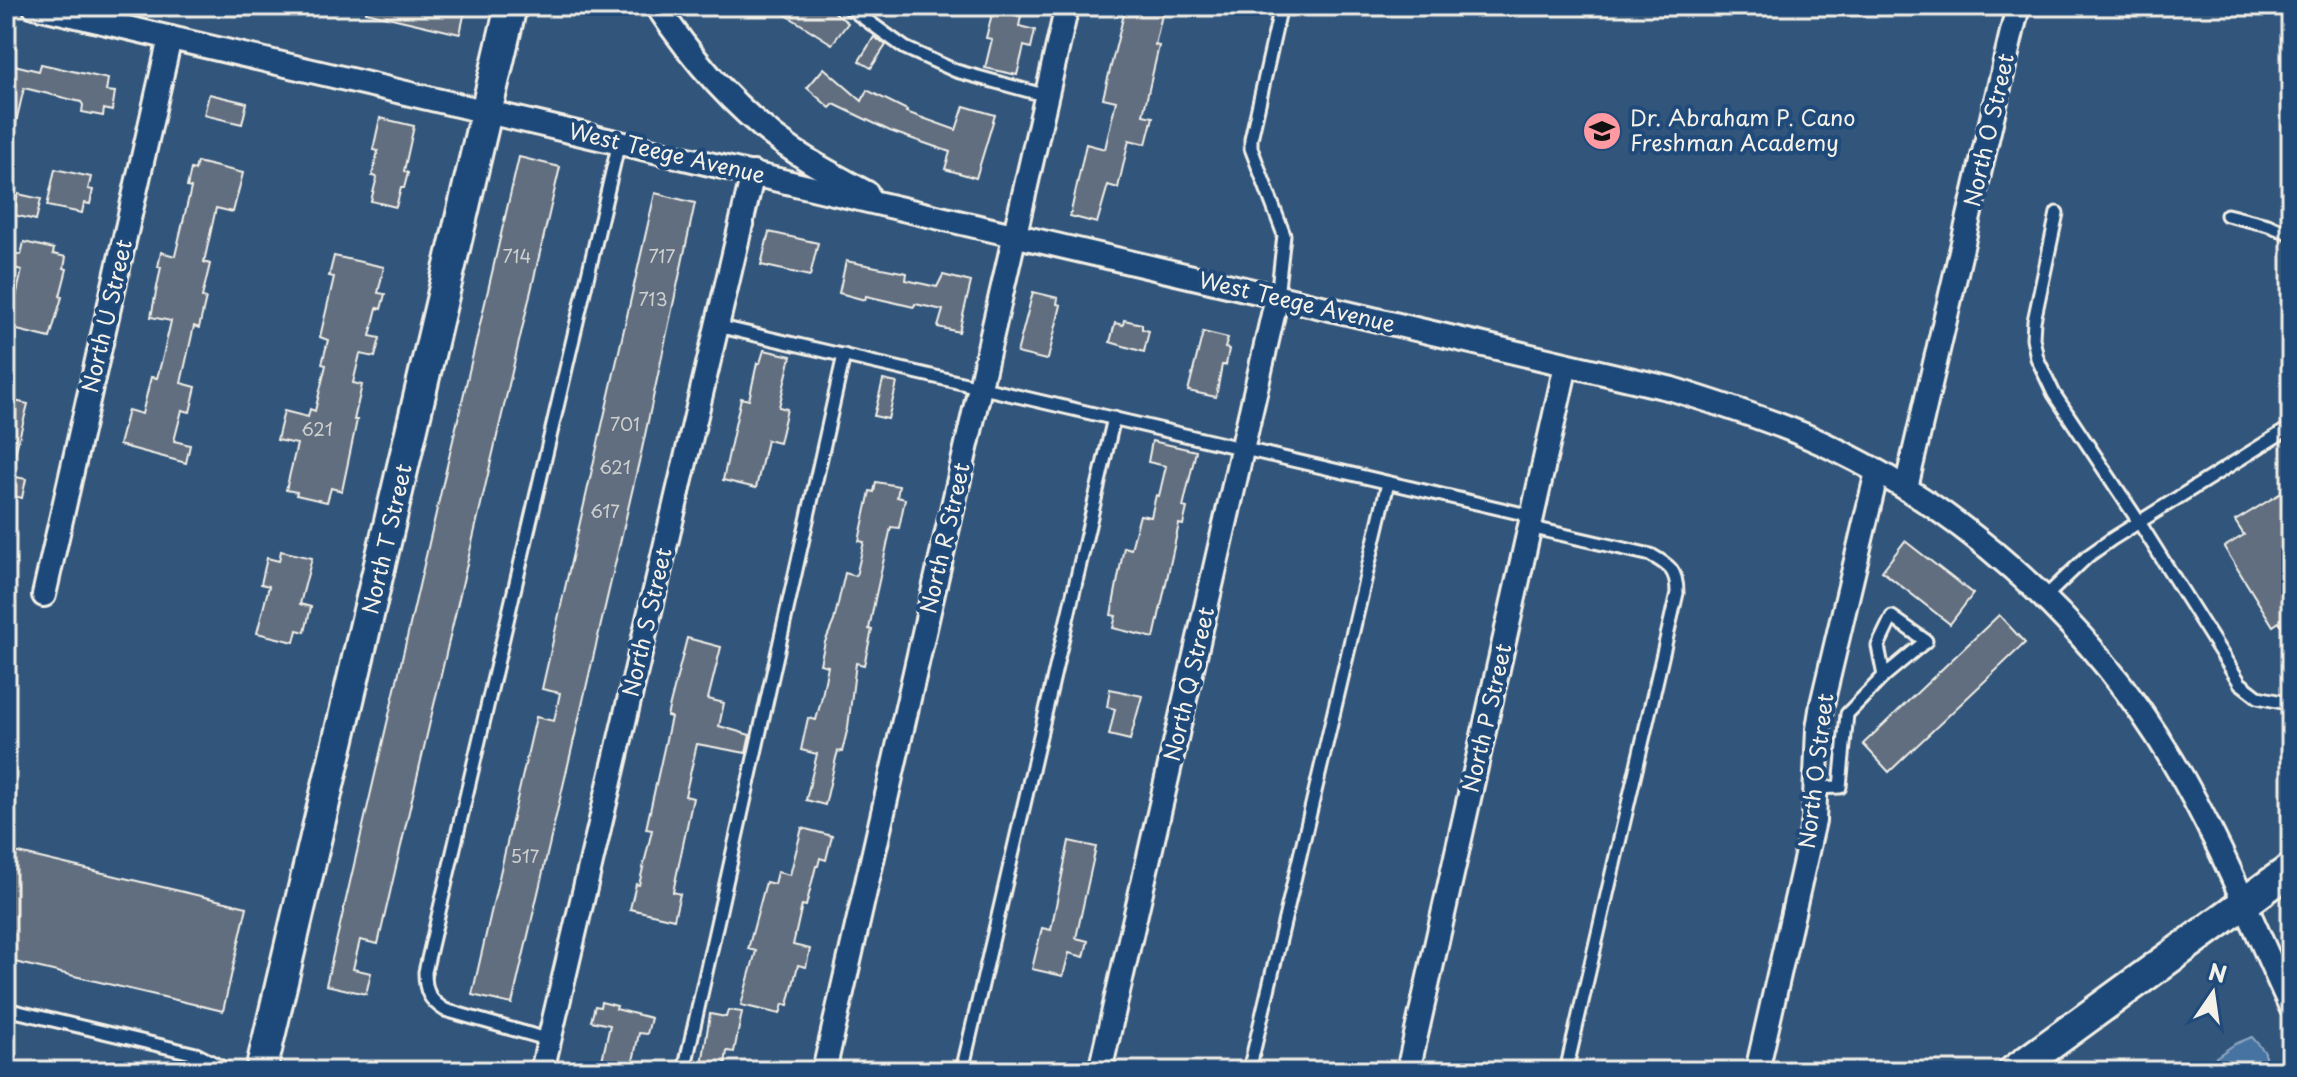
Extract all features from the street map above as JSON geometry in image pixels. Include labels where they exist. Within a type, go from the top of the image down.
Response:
[{"type":"street","name":"West Teege Avenue","points":[[34,6],[1672,389],[1741,410],[1806,436],[1906,488],[1987,548],[2087,645],[2125,691],[2172,759],[2197,804],[2291,1007]]},
{"type":"street","name":"North T Street","points":[[261,1071],[511,6]]},
{"type":"street","points":[[657,6],[678,37],[749,115],[805,159],[893,207]]},
{"type":"street","name":"North R Street","points":[[824,1071],[1067,6]]},
{"type":"street","name":"North O Street","points":[[1906,488],[2018,6]]},
{"type":"street","name":"North U Street","points":[[44,595],[170,38]]},
{"type":"street","name":"North S Street","points":[[542,1071],[753,173]]},
{"type":"street","name":"North Q Street","points":[[1100,1071],[1277,297]]},
{"type":"street","name":"North P Street","points":[[1408,1071],[1566,365]]},
{"type":"street","name":"North O Street","points":[[1757,1071],[1814,821],[1822,704],[1877,472]]},
{"type":"street","points":[[2014,1071],[2291,869]]},
{"type":"lane","points":[[847,6],[905,48],[943,65],[1047,96]]},
{"type":"lane","points":[[1277,297],[1284,235],[1251,148],[1251,139],[1281,6]]},
{"type":"lane","points":[[550,1040],[445,1010],[434,1003],[425,989],[425,972],[619,142]]},
{"type":"lane","points":[[2057,213],[2034,321],[2033,338],[2044,375],[2240,683],[2258,697],[2291,704]]},
{"type":"lane","points":[[2227,215],[2291,234]]},
{"type":"lane","points":[[717,326],[1388,483],[1651,555],[1668,564],[1677,578],[1677,593],[1566,1071]]},
{"type":"lane","points":[[684,1071],[844,355]]},
{"type":"lane","points":[[962,1071],[1114,418]]},
{"type":"lane","points":[[2043,599],[2088,556],[2291,427]]},
{"type":"lane","points":[[1249,1071],[1388,483]]},
{"type":"lane","points":[[1816,788],[1840,787],[1847,714],[1884,676],[1926,641],[1892,617],[1878,646],[1884,676]]},
{"type":"lane","points":[[6,1009],[196,1054],[229,1071]]},
{"type":"water","points":[[2252,1037],[2265,1052],[2265,1071],[2196,1071],[2235,1044]]},
{"type":"building","points":[[367,6],[466,6],[460,34],[366,12]]},
{"type":"building","points":[[772,6],[827,6],[848,23],[832,44]]},
{"type":"building","points":[[994,6],[1023,6],[1019,26],[1035,30],[1031,48],[1024,46],[1017,75],[985,68],[992,39],[986,38]]},
{"type":"building","points":[[1126,6],[1164,6],[1155,45],[1159,46],[1143,115],[1153,117],[1146,144],[1129,140],[1118,188],[1108,185],[1097,223],[1070,216],[1086,144],[1105,149],[1116,101],[1103,98]]},
{"type":"building","points":[[874,37],[886,45],[871,68],[859,61]]},
{"type":"building","points":[[6,63],[39,71],[41,64],[108,79],[106,91],[115,92],[112,111],[104,109],[103,116],[82,112],[81,102],[24,88],[12,139],[6,138]]},
{"type":"building","points":[[824,68],[862,101],[867,90],[906,112],[956,130],[964,106],[995,115],[976,178],[945,169],[950,152],[890,131],[834,104],[830,108],[807,88]]},
{"type":"building","points":[[209,94],[247,103],[242,124],[204,115]]},
{"type":"building","points":[[380,118],[414,126],[404,171],[408,173],[396,207],[371,201],[377,177],[372,176],[378,151],[373,150]]},
{"type":"building","points":[[519,157],[560,167],[378,944],[360,940],[353,969],[371,973],[366,994],[326,985]]},
{"type":"building","points":[[197,162],[243,173],[233,212],[216,208],[204,262],[210,264],[202,297],[206,298],[199,328],[194,326],[181,383],[196,387],[190,412],[182,410],[174,441],[190,445],[186,463],[119,445],[128,410],[142,414],[151,377],[157,378],[171,321],[151,317],[161,267],[158,267],[161,252],[175,256],[191,188],[187,187],[191,169],[195,170]]},
{"type":"building","points":[[55,169],[91,177],[88,189],[93,190],[90,204],[84,203],[82,213],[47,206]]},
{"type":"building","points":[[655,193],[695,203],[642,449],[512,1004],[472,995],[536,717],[554,721],[560,693],[542,689]]},
{"type":"building","points":[[18,194],[41,199],[36,220],[14,215]]},
{"type":"building","points":[[769,232],[818,243],[810,276],[761,265]]},
{"type":"building","points":[[24,242],[54,249],[53,254],[66,257],[62,297],[50,338],[9,328],[22,270],[6,266],[9,252],[21,255]]},
{"type":"building","points":[[334,256],[384,267],[378,293],[385,294],[381,309],[377,308],[370,336],[380,338],[375,357],[360,354],[353,383],[362,385],[342,491],[331,488],[327,502],[286,490],[297,444],[277,440],[284,411],[308,417],[310,409],[315,411],[326,365],[322,364],[328,340],[320,337],[334,277],[329,276]]},
{"type":"building","points":[[846,261],[907,273],[906,280],[937,287],[943,275],[971,282],[959,332],[938,327],[943,310],[866,296],[865,300],[839,293]]},
{"type":"building","points":[[1033,292],[1058,298],[1057,304],[1061,305],[1046,360],[1017,353]]},
{"type":"building","points":[[1124,320],[1142,324],[1142,329],[1149,331],[1144,352],[1110,342],[1115,323],[1123,325]]},
{"type":"building","points":[[1203,332],[1228,338],[1226,365],[1222,365],[1216,397],[1188,391]]},
{"type":"building","points":[[764,350],[791,356],[779,407],[787,409],[779,443],[767,440],[756,488],[723,480],[741,398],[749,400],[757,363],[760,363]]},
{"type":"building","points":[[883,380],[897,383],[888,419],[874,416]]},
{"type":"building","points":[[10,400],[28,404],[12,465],[6,464],[6,415]]},
{"type":"building","points":[[1152,441],[1196,451],[1183,507],[1187,508],[1183,525],[1179,524],[1154,638],[1113,628],[1116,616],[1111,615],[1124,547],[1131,549],[1140,515],[1151,517],[1156,495],[1159,496],[1166,466],[1148,462]]},
{"type":"building","points":[[6,475],[26,479],[22,498],[6,494]]},
{"type":"building","points":[[876,482],[899,486],[897,497],[905,499],[899,528],[891,527],[864,665],[856,663],[848,727],[842,752],[838,751],[825,805],[806,800],[817,754],[801,750],[808,718],[816,720],[828,666],[820,664],[825,642],[834,621],[845,573],[856,576],[864,542],[859,541],[870,491],[874,492]]},
{"type":"building","points":[[2291,487],[2291,641],[2279,622],[2273,626],[2224,547],[2244,535],[2235,521]]},
{"type":"building","points":[[1905,541],[1973,594],[1950,624],[1882,571]]},
{"type":"building","points":[[281,551],[312,558],[300,604],[311,607],[305,632],[297,630],[294,642],[257,633],[269,586],[261,584],[267,558],[279,561]]},
{"type":"building","points":[[1999,615],[2025,643],[1889,772],[1863,744]]},
{"type":"building","points":[[687,638],[721,647],[708,699],[724,703],[719,726],[750,735],[746,753],[697,744],[685,796],[693,798],[673,892],[680,894],[674,919],[630,909],[652,830],[646,829],[671,717],[667,716]]},
{"type":"building","points":[[1110,689],[1142,696],[1130,740],[1109,735],[1115,709],[1107,707]]},
{"type":"building","points":[[802,828],[832,836],[826,860],[820,858],[816,866],[806,906],[802,905],[793,945],[810,949],[806,967],[798,965],[788,1005],[783,1004],[780,1014],[741,1005],[756,951],[748,949],[766,882],[774,884],[777,872],[790,875]]},
{"type":"building","points":[[1069,841],[1096,847],[1076,938],[1088,941],[1084,957],[1069,953],[1063,976],[1032,969],[1042,928],[1051,930]]},
{"type":"building","points":[[6,850],[247,907],[223,1011],[6,960]]},
{"type":"building","points":[[601,1002],[651,1018],[647,1034],[639,1033],[632,1066],[602,1060],[610,1025],[591,1021],[595,1006],[600,1007]]},
{"type":"building","points":[[728,1010],[742,1012],[734,1052],[727,1051],[724,1071],[701,1071],[710,1014],[726,1017]]},
{"type":"place","name":"Dr. Abraham P. Cano Freshman Academy","points":[[1602,131]]}]
